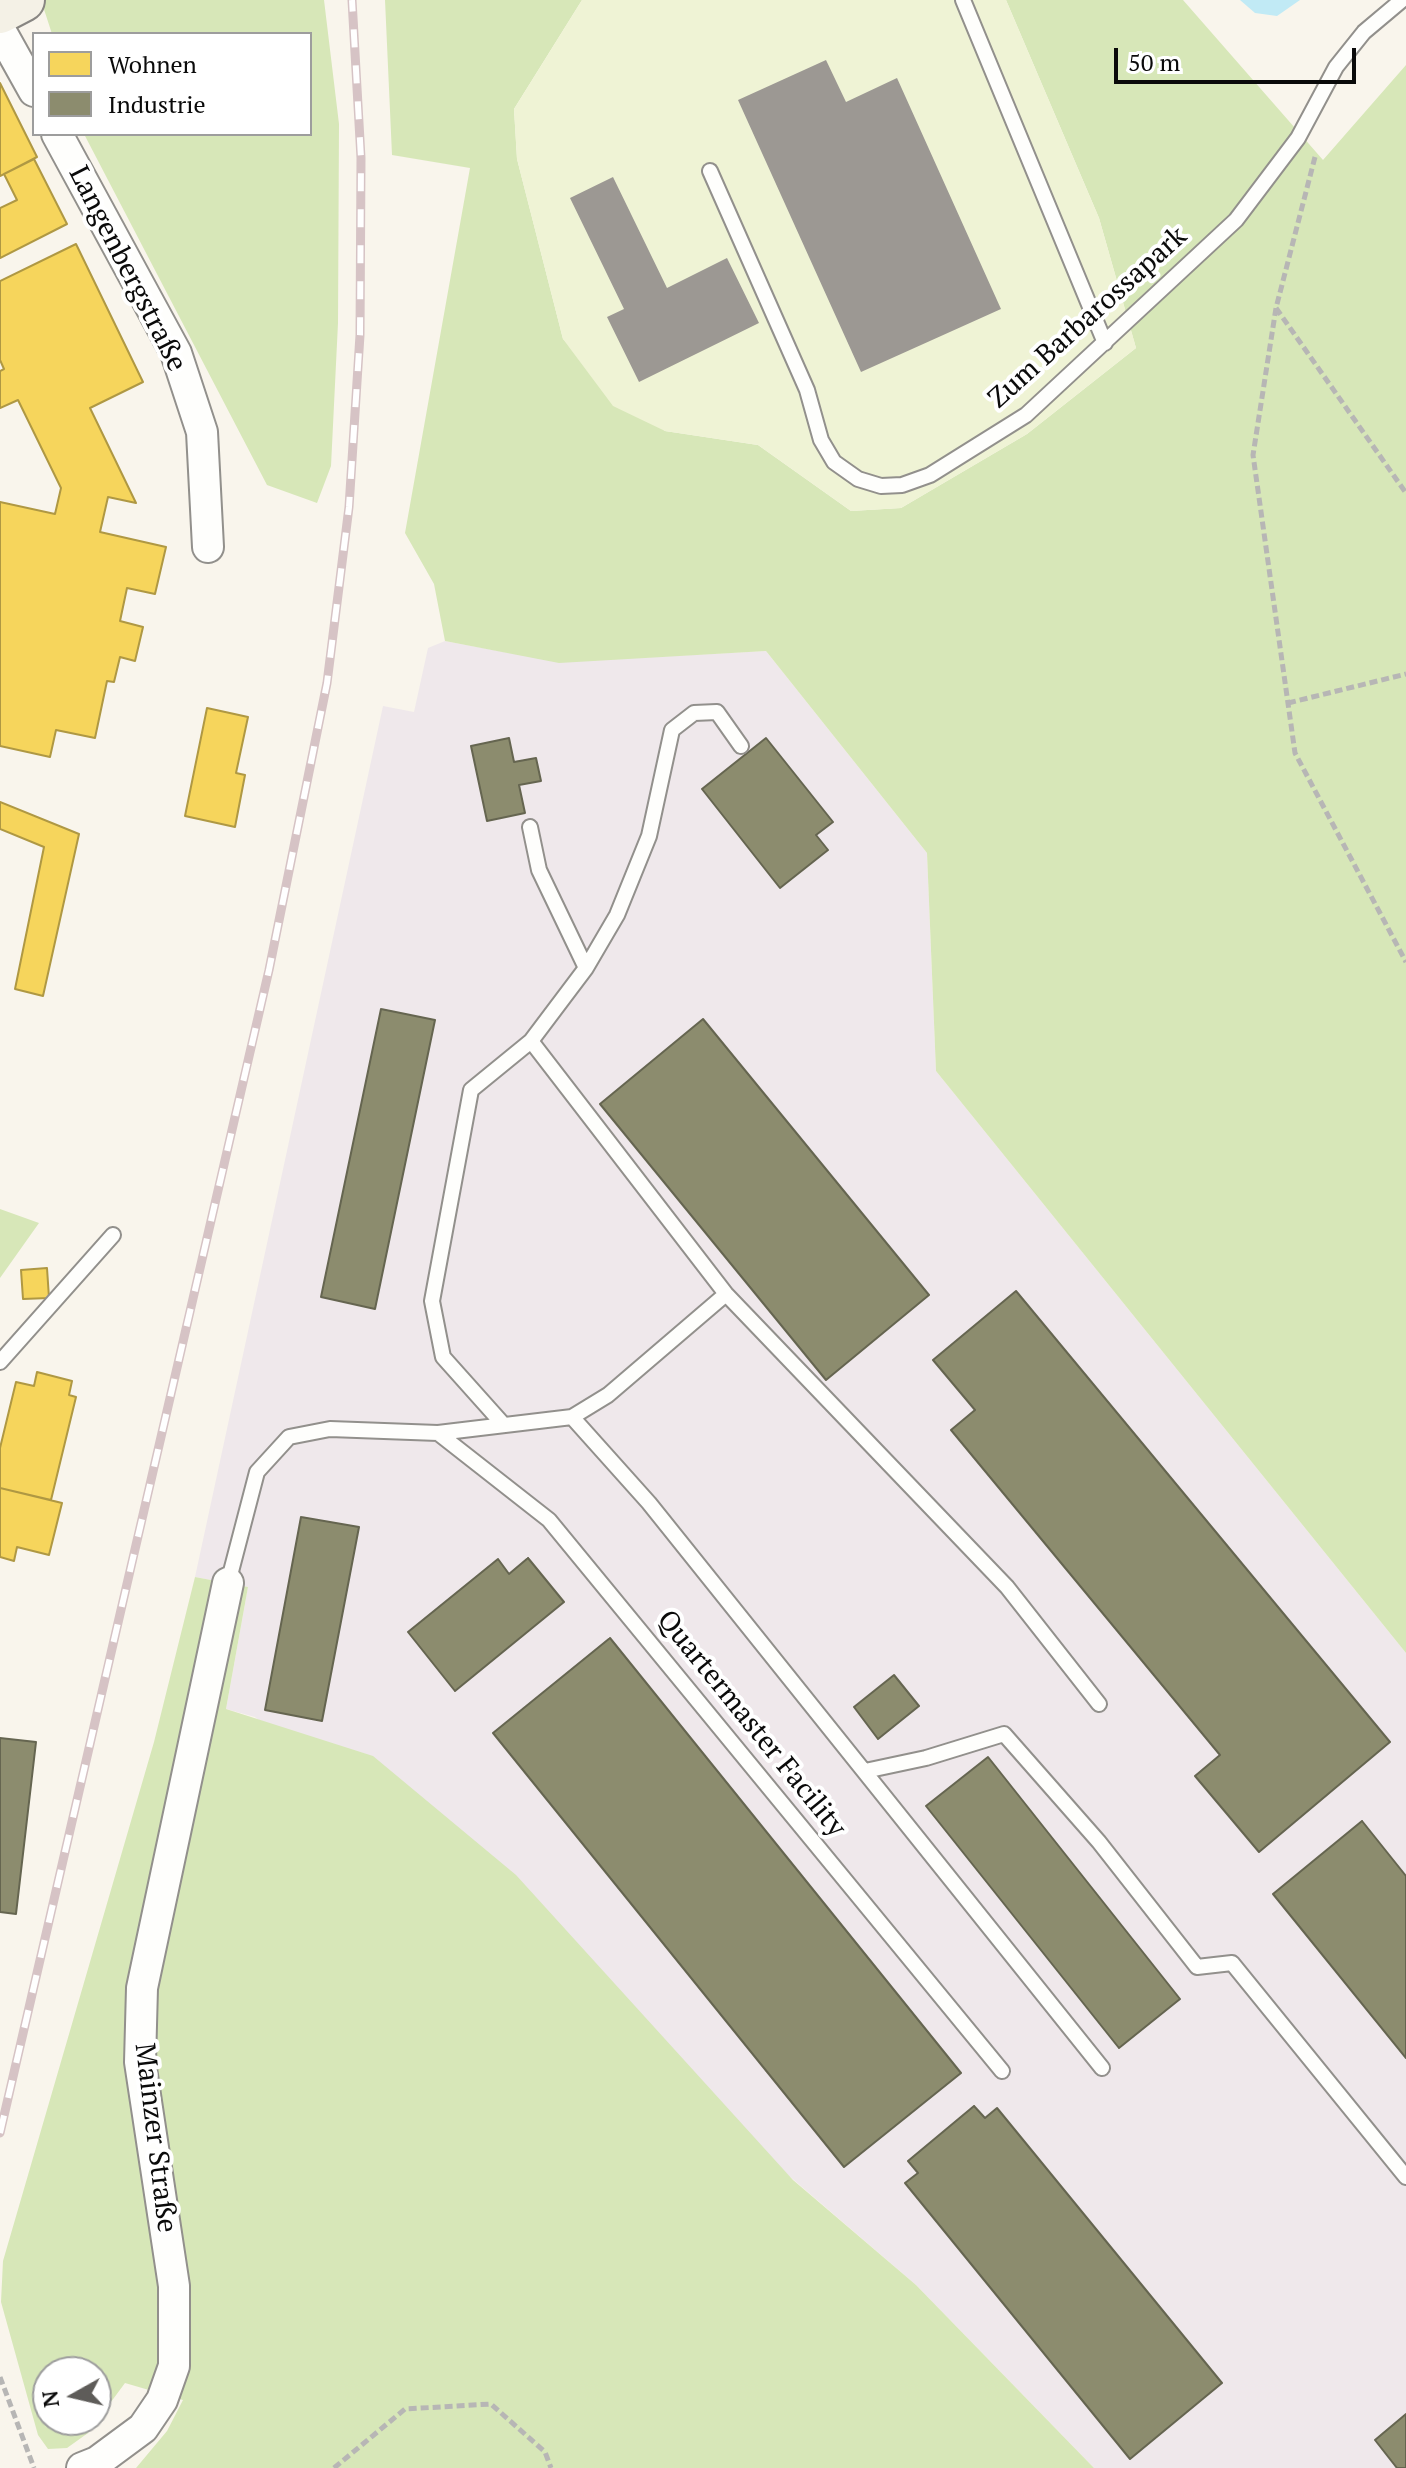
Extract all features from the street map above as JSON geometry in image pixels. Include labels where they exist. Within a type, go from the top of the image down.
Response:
[{"type":"street","points":[[0,12],[23,0]]},
{"type":"street","points":[[0,30],[32,87]]},
{"type":"street","name":"Langenbergstraße","points":[[58,136],[176,353],[202,432],[208,547]]},
{"type":"street","name":"Mainzer Straße","points":[[82,2468],[97,2462],[143,2428],[162,2400],[174,2366],[174,2286],[140,2062],[142,1988],[228,1583]]},
{"type":"lane","points":[[963,0],[1105,343]]},
{"type":"lane","name":"Zum Barbarossapark","points":[[710,171],[807,390],[821,440],[834,462],[858,479],[892,486],[930,475],[1026,415],[1236,220],[1298,138],[1336,67],[1364,32],[1402,0]]},
{"type":"lane","points":[[502,1423],[443,1357],[432,1301],[471,1090],[531,1041],[586,968],[617,915],[649,836],[672,730],[694,713],[717,712],[741,746]]},
{"type":"lane","points":[[530,827],[539,870],[586,968]]},
{"type":"lane","points":[[531,1041],[726,1294],[1007,1587],[1099,1704]]},
{"type":"lane","points":[[0,1362],[113,1235]]},
{"type":"lane","points":[[228,1583],[257,1472],[289,1437],[330,1429],[438,1433],[572,1417],[608,1395],[726,1294]]},
{"type":"lane","name":"Quartermaster Facility","points":[[572,1417],[649,1503],[1102,2068]]},
{"type":"lane","name":"Quartermaster Facility","points":[[438,1433],[549,1520],[1002,2071]]},
{"type":"lane","points":[[865,1771],[926,1758],[1004,1734],[1099,1842],[1197,1967],[1232,1963],[1406,2177]]},
{"type":"path","points":[[1315,156],[1276,308],[1253,455],[1295,753],[1406,962]]},
{"type":"path","points":[[1276,308],[1406,493]]},
{"type":"path","points":[[1288,703],[1406,674]]},
{"type":"path","points":[[0,2377],[34,2468]]},
{"type":"path","points":[[334,2468],[405,2409],[491,2404],[545,2452],[551,2468]]},
{"type":"shaded area","points":[[445,641],[559,662],[766,651],[927,853],[936,1071],[1406,1653],[1406,2468],[1094,2468],[916,2285],[255,1717],[226,1709],[248,1587],[195,1577],[383,706],[414,712],[428,648]]},
{"type":"green space","points":[[41,0],[324,0],[339,124],[338,323],[331,466],[317,503],[267,485],[85,136],[312,136],[312,32],[51,32]]},
{"type":"green space","points":[[385,0],[582,0],[514,109],[517,159],[563,339],[665,431],[758,445],[851,511],[901,508],[1027,434],[1136,348],[1099,218],[1006,0],[1183,0],[1323,160],[1406,65],[1406,1653],[936,1071],[927,853],[766,651],[559,663],[445,641],[434,584],[405,533],[470,168],[392,155]]},
{"type":"green space","points":[[582,0],[1006,0],[1099,218],[1136,348],[1027,434],[901,508],[851,511],[758,445],[665,431],[613,406],[563,339],[517,159],[514,109]]},
{"type":"green space","points":[[0,1209],[39,1223],[0,1278]]},
{"type":"green space","points":[[195,1577],[248,1587],[226,1709],[373,1756],[516,1875],[793,2180],[916,2285],[1094,2468],[136,2468],[167,2431],[183,2400],[125,2383],[112,2401],[112,2356],[32,2356],[32,2413],[1,2302],[3,2261],[154,1742]]},
{"type":"green space","points":[[39,2436],[84,2436],[67,2448],[48,2449]]},
{"type":"water","points":[[1240,0],[1300,0],[1277,16],[1255,13]]},
{"type":"building: Wohnen","points":[[0,83],[37,157],[0,176]]},
{"type":"building: Wohnen","points":[[34,159],[67,224],[0,258],[0,208],[17,200],[4,174]]},
{"type":"building: Wohnen","points":[[76,244],[143,382],[90,408],[136,503],[108,497],[100,532],[166,547],[155,594],[127,588],[120,621],[143,627],[135,661],[120,657],[114,682],[107,681],[95,738],[56,730],[50,757],[0,746],[0,502],[55,514],[61,488],[18,400],[0,408],[0,371],[4,369],[0,360],[0,281]]},
{"type":"building: Wohnen","points":[[207,708],[248,717],[236,773],[245,775],[235,827],[185,816]]},
{"type":"building: Wohnen","points":[[0,802],[79,834],[43,996],[15,989],[44,847],[0,829]]},
{"type":"building: Wohnen","points":[[47,1268],[49,1298],[23,1299],[21,1270]]},
{"type":"building: Wohnen","points":[[37,1372],[72,1381],[69,1395],[76,1397],[51,1500],[0,1488],[0,1448],[16,1382],[34,1386]]},
{"type":"building: Wohnen","points":[[0,1488],[62,1503],[49,1555],[17,1547],[14,1561],[0,1557]]},
{"type":"building: Industrie","points":[[509,738],[514,762],[536,758],[541,781],[519,785],[525,813],[487,821],[471,746]]},
{"type":"building: Industrie","points":[[766,738],[833,822],[816,835],[828,850],[780,888],[702,789]]},
{"type":"building: Industrie","points":[[381,1009],[435,1020],[375,1309],[321,1297]]},
{"type":"building: Industrie","points":[[703,1019],[929,1295],[826,1380],[600,1104]]},
{"type":"building: Industrie","points":[[1016,1291],[1390,1742],[1259,1852],[1195,1776],[1220,1755],[951,1430],[975,1410],[933,1360]]},
{"type":"building: Industrie","points":[[301,1517],[359,1527],[322,1721],[265,1710]]},
{"type":"building: Industrie","points":[[528,1558],[564,1602],[455,1691],[408,1632],[498,1559],[509,1574]]},
{"type":"building: Industrie","points":[[610,1638],[961,2073],[844,2167],[493,1733]]},
{"type":"building: Industrie","points":[[894,1675],[919,1706],[878,1739],[854,1707]]},
{"type":"building: Industrie","points":[[0,1738],[36,1742],[16,1914],[0,1912]]},
{"type":"building: Industrie","points":[[988,1757],[1180,1999],[1119,2048],[926,1806]]},
{"type":"building: Industrie","points":[[1362,1821],[1406,1876],[1406,2058],[1273,1894]]},
{"type":"building: Industrie","points":[[974,2106],[985,2118],[997,2108],[1222,2383],[1130,2459],[905,2183],[918,2173],[908,2161]]},
{"type":"building: Industrie","points":[[1406,2414],[1406,2468],[1397,2468],[1375,2440]]},
{"type":"building: Sonstige","points":[[826,60],[846,102],[897,78],[1001,309],[861,372],[738,100]]},
{"type":"building: Sonstige","points":[[613,177],[667,288],[727,258],[759,323],[639,382],[607,317],[624,309],[570,198]]},
{"type":"railway","points":[[0,2133],[269,970],[327,683],[349,507],[360,335],[361,158],[352,0]]}]
